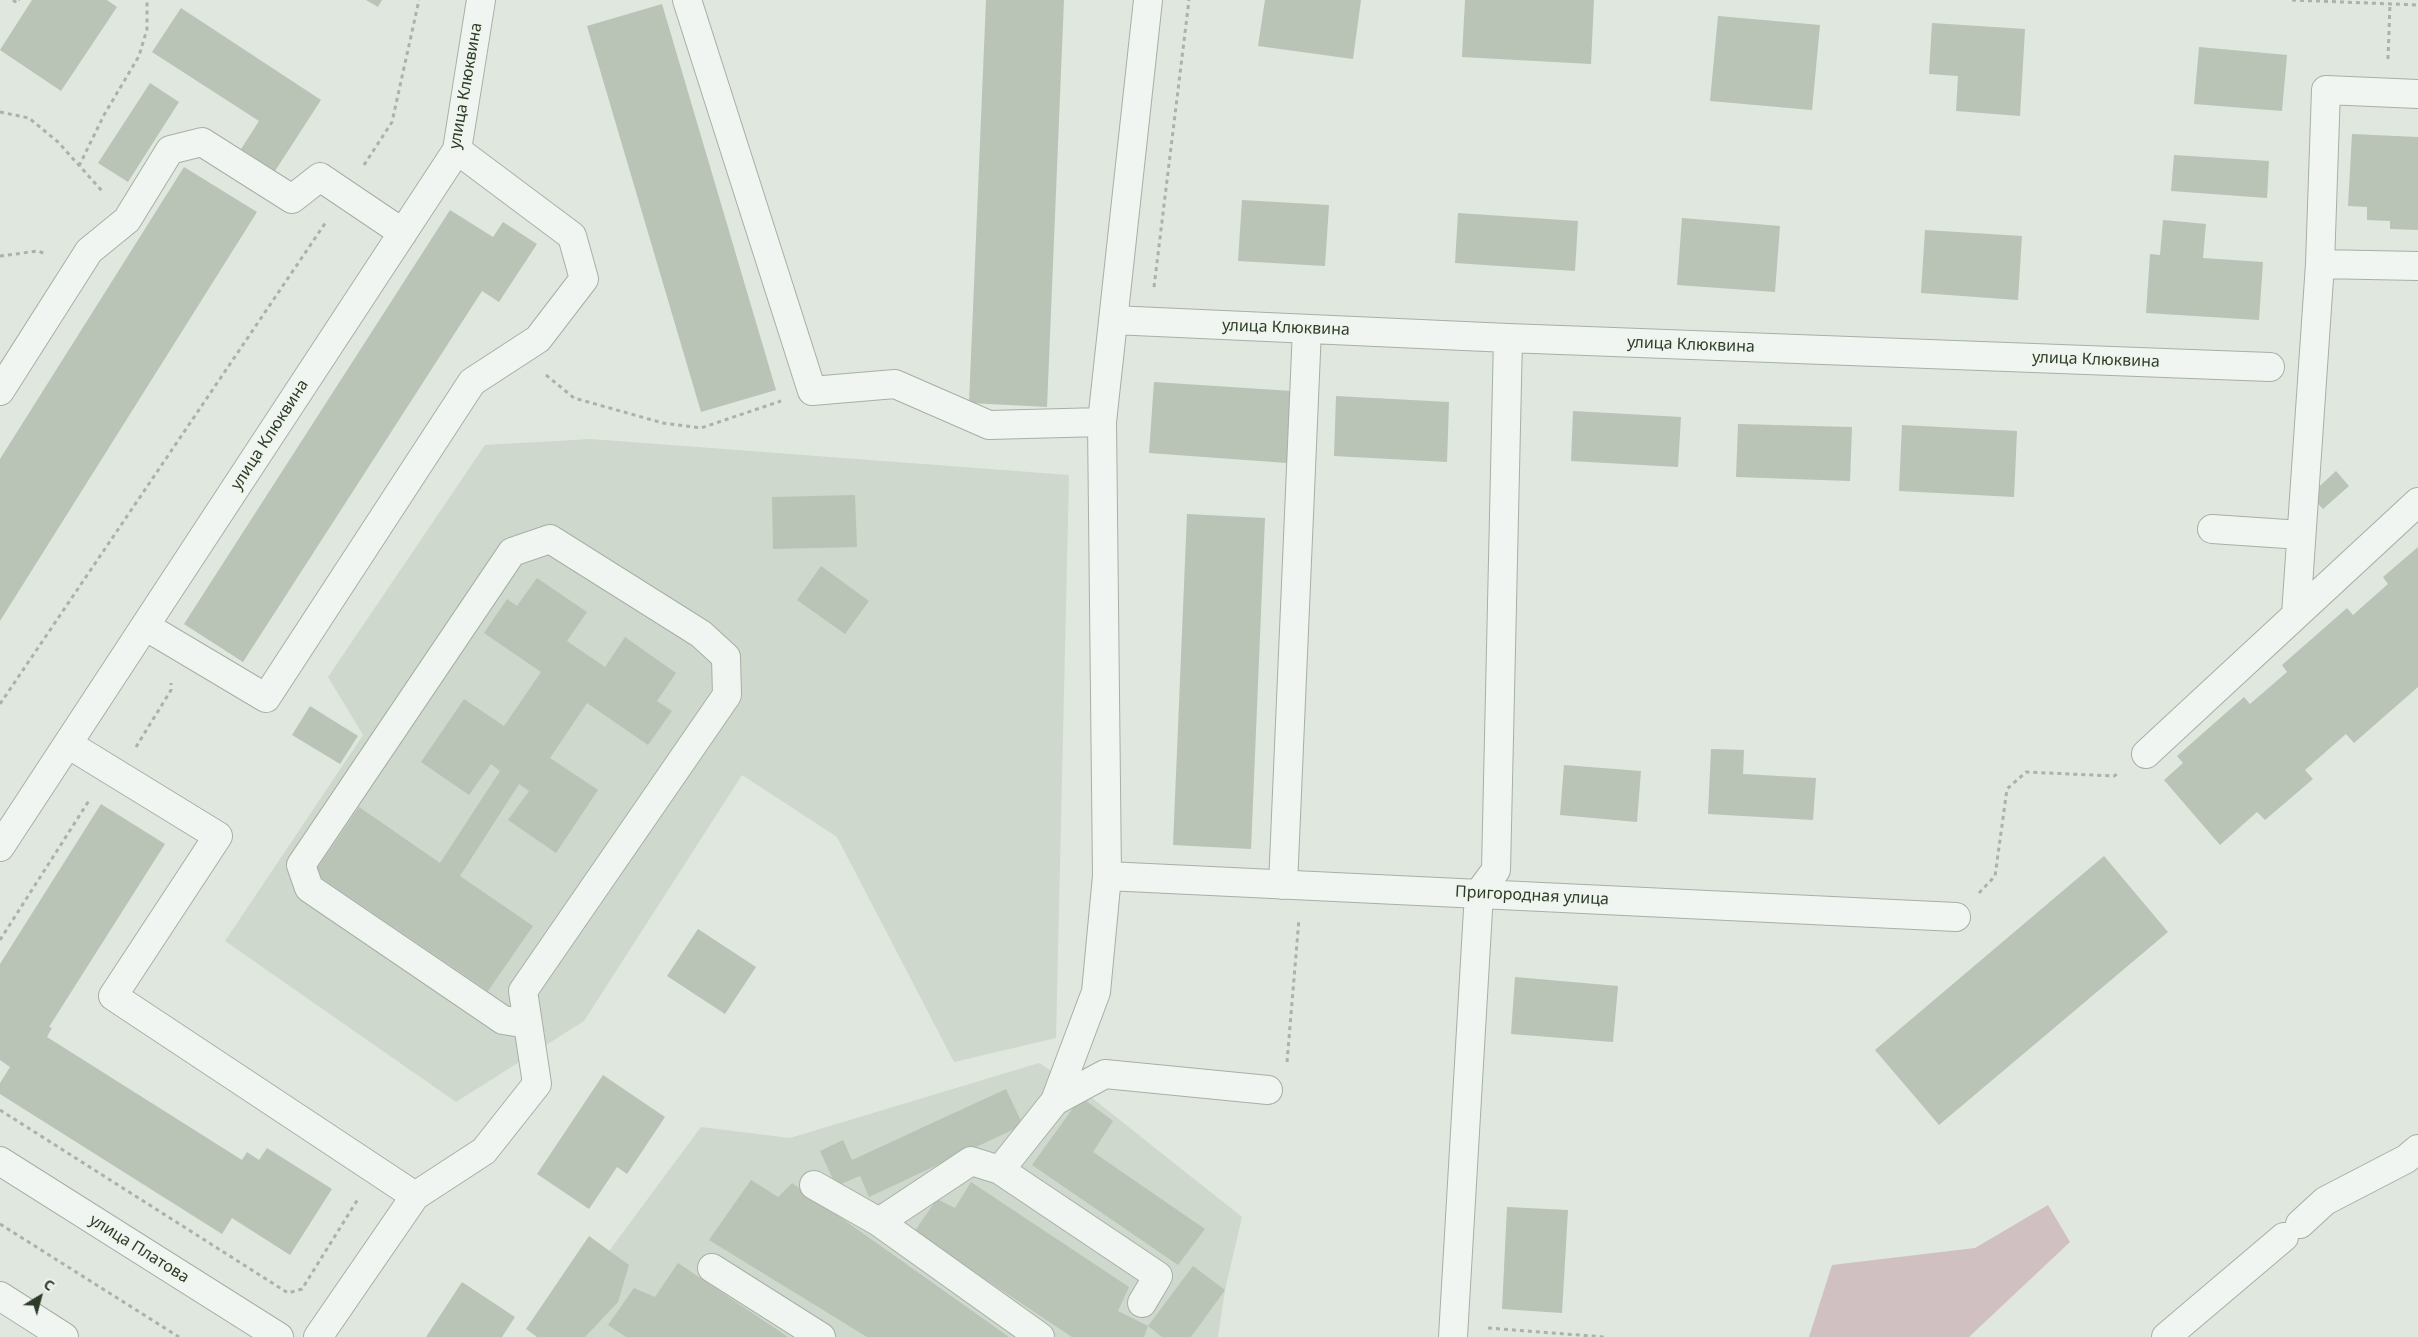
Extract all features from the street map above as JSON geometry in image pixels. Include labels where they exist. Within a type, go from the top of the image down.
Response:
[{"type":"street","name":"улица Клюквина","points":[[0,847],[457,150],[481,0]]},
{"type":"street","points":[[687,0],[812,391],[895,384],[989,425],[1102,422]]},
{"type":"street","points":[[1000,1170],[1056,1102],[1096,992],[1108,876],[1102,422],[1148,0]]},
{"type":"street","points":[[2296,615],[2320,264],[2326,90],[2418,94]]},
{"type":"street","points":[[0,391],[89,251],[127,220],[170,150],[202,142],[292,199],[320,177],[403,233]]},
{"type":"street","points":[[145,626],[266,698],[472,382],[538,340],[584,279],[572,236],[457,150]]},
{"type":"street","points":[[2320,264],[2418,266]]},
{"type":"street","name":"улица Клюквина","points":[[1113,320],[1508,338],[2270,367]]},
{"type":"street","points":[[1292,885],[1307,329]]},
{"type":"street","points":[[1454,1331],[1479,893],[1496,870],[1508,338]]},
{"type":"street","points":[[2146,754],[2418,502]]},
{"type":"street","points":[[2212,529],[2301,535]]},
{"type":"street","points":[[318,1337],[415,1196],[484,1151],[537,1084],[528,1024],[523,991],[727,695],[726,657],[701,634],[550,539],[512,552],[301,865],[309,888],[503,1020],[528,1024]]},
{"type":"street","points":[[68,744],[218,836],[113,996],[377,1169],[415,1196]]},
{"type":"street","name":"Пригородная улица","points":[[1108,876],[1956,917]]},
{"type":"street","points":[[1056,1102],[1105,1074],[1268,1090]]},
{"type":"street","name":"улица Платова","points":[[0,1160],[279,1337]]},
{"type":"street","points":[[2166,1337],[2325,1201],[2414,1160]]},
{"type":"street","points":[[879,1222],[971,1161],[1000,1170],[1158,1276],[1142,1303]]},
{"type":"street","points":[[814,1185],[879,1222],[1040,1337]]},
{"type":"street","points":[[712,1268],[821,1337]]},
{"type":"street","points":[[0,1296],[64,1337]]},
{"type":"path","points":[[13,0],[17,3],[18,0]]},
{"type":"path","points":[[79,166],[104,115],[139,56],[147,29],[147,0]]},
{"type":"path","points":[[0,704],[392,122],[419,0]]},
{"type":"path","points":[[1150,322],[1189,0]]},
{"type":"path","points":[[2292,0],[2418,6]]},
{"type":"path","points":[[2387,92],[2390,4]]},
{"type":"path","points":[[0,112],[30,118],[58,142],[127,220]]},
{"type":"path","points":[[0,256],[38,251],[78,267]]},
{"type":"path","points":[[538,340],[546,376],[574,398],[663,423],[701,428],[812,391]]},
{"type":"path","points":[[1956,917],[1995,876],[2007,789],[2026,772],[2114,776],[2146,754]]},
{"type":"path","points":[[1268,1090],[1286,1074],[1292,885]]},
{"type":"path","points":[[0,1110],[288,1293],[302,1289],[377,1169]]},
{"type":"path","points":[[0,1224],[179,1337]]},
{"type":"path","points":[[1454,1331],[1604,1337]]},
{"type":"shaded area","points":[[591,439],[1069,475],[1056,1038],[954,1062],[837,837],[742,775],[584,1021],[456,1102],[225,941],[363,735],[328,677],[485,445]]},
{"type":"shaded area","points":[[1039,1063],[1082,1090],[1242,1217],[1225,1290],[1218,1337],[559,1337],[572,1301],[701,1127],[790,1138]]},
{"type":"shaded area","points":[[2048,1205],[2070,1242],[1969,1337],[1809,1337],[1832,1265],[1975,1248]]},
{"type":"building","points":[[32,0],[107,0],[117,7],[61,91],[0,50]]},
{"type":"building","points":[[366,0],[382,0],[378,7]]},
{"type":"building","points":[[986,0],[1064,0],[1047,407],[969,403]]},
{"type":"building","points":[[1265,0],[1361,0],[1353,59],[1258,46]]},
{"type":"building","points":[[1465,0],[1594,0],[1591,64],[1462,57]]},
{"type":"building","points":[[662,4],[776,390],[701,412],[587,26]]},
{"type":"building","points":[[181,8],[321,100],[275,171],[241,149],[259,121],[152,52]]},
{"type":"building","points":[[1718,16],[1820,25],[1812,110],[1710,101]]},
{"type":"building","points":[[1932,23],[2025,29],[2020,116],[1956,111],[1958,76],[1929,74]]},
{"type":"building","points":[[2199,47],[2287,55],[2282,111],[2194,104]]},
{"type":"building","points":[[150,83],[179,102],[128,182],[98,163]]},
{"type":"building","points":[[2352,134],[2418,137],[2418,230],[2390,229],[2390,221],[2367,220],[2367,207],[2348,206]]},
{"type":"building","points":[[2174,155],[2269,161],[2267,198],[2171,191]]},
{"type":"building","points":[[184,167],[257,212],[0,621],[0,459]]},
{"type":"building","points":[[1242,200],[1329,205],[1325,266],[1238,261]]},
{"type":"building","points":[[450,210],[493,237],[503,222],[537,244],[499,302],[482,291],[243,662],[184,624]]},
{"type":"building","points":[[1458,213],[1578,221],[1575,271],[1455,263]]},
{"type":"building","points":[[1682,218],[1780,226],[1775,292],[1677,285]]},
{"type":"building","points":[[2163,220],[2206,224],[2203,258],[2263,262],[2259,320],[2146,313],[2150,254],[2160,255]]},
{"type":"building","points":[[1925,230],[2022,236],[2018,300],[1921,293]]},
{"type":"building","points":[[1154,382],[1292,391],[1287,463],[1149,453]]},
{"type":"building","points":[[1336,396],[1449,402],[1447,462],[1334,456]]},
{"type":"building","points":[[1573,411],[1681,417],[1678,467],[1571,461]]},
{"type":"building","points":[[1738,424],[1852,427],[1850,481],[1736,477]]},
{"type":"building","points":[[1902,425],[2017,431],[2014,497],[1899,491]]},
{"type":"building","points":[[2336,471],[2349,486],[2323,509],[2310,495]]},
{"type":"building","points":[[855,495],[857,547],[773,549],[772,497]]},
{"type":"building","points":[[1187,514],[1265,518],[1251,849],[1173,845]]},
{"type":"building","points":[[2418,547],[2418,687],[2354,743],[2346,734],[2305,770],[2313,779],[2265,820],[2257,812],[2220,845],[2164,780],[2183,763],[2177,756],[2244,697],[2250,704],[2287,672],[2282,665],[2347,608],[2353,615],[2388,584],[2383,577]]},
{"type":"building","points":[[821,566],[869,601],[845,634],[797,600]]},
{"type":"building","points":[[537,578],[587,612],[567,641],[605,667],[625,637],[676,673],[657,701],[672,711],[648,745],[587,703],[550,758],[598,790],[556,853],[508,820],[529,791],[519,784],[460,876],[533,926],[488,991],[314,873],[359,807],[440,863],[500,771],[491,764],[469,795],[421,762],[464,699],[504,726],[541,672],[484,633],[507,599],[517,606]]},
{"type":"building","points":[[310,706],[358,736],[340,764],[292,735]]},
{"type":"building","points":[[1711,749],[1744,750],[1743,774],[1816,778],[1813,820],[1708,814]]},
{"type":"building","points":[[1564,765],[1641,771],[1637,822],[1560,815]]},
{"type":"building","points":[[101,804],[165,844],[49,1027],[52,1028],[47,1037],[242,1160],[247,1152],[259,1160],[267,1148],[332,1189],[290,1255],[232,1218],[222,1234],[0,1094],[0,1083],[10,1067],[0,1060],[0,964]]},
{"type":"building","points":[[2104,856],[2168,932],[1939,1125],[1875,1050]]},
{"type":"building","points":[[698,929],[756,967],[725,1014],[667,976]]},
{"type":"building","points":[[1515,977],[1618,986],[1613,1042],[1511,1034]]},
{"type":"building","points":[[603,1075],[665,1117],[627,1174],[617,1167],[589,1209],[537,1174]]},
{"type":"building","points":[[1006,1089],[1023,1125],[869,1197],[860,1176],[836,1186],[820,1151],[843,1140],[852,1160]]},
{"type":"building","points":[[1081,1097],[1113,1121],[1093,1152],[1205,1229],[1178,1265],[1032,1165]]},
{"type":"building","points":[[751,1180],[778,1197],[792,1183],[1009,1337],[867,1337],[709,1240]]},
{"type":"building","points":[[971,1182],[1129,1287],[1118,1311],[1148,1326],[1144,1337],[1072,1337],[914,1232],[937,1199],[955,1208]]},
{"type":"building","points":[[1507,1207],[1568,1210],[1562,1313],[1502,1309]]},
{"type":"building","points":[[589,1236],[629,1265],[618,1302],[585,1337],[537,1337],[526,1329]]},
{"type":"building","points":[[678,1263],[788,1337],[626,1337],[608,1325],[634,1288],[655,1297]]},
{"type":"building","points":[[1193,1266],[1225,1290],[1191,1337],[1162,1337],[1148,1326]]},
{"type":"building","points":[[462,1282],[515,1317],[502,1337],[426,1337]]}]
